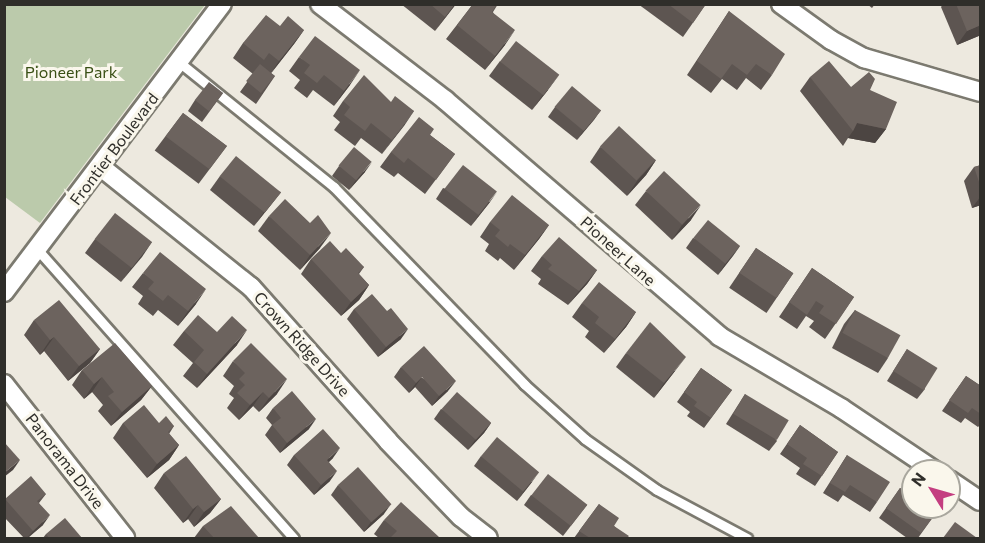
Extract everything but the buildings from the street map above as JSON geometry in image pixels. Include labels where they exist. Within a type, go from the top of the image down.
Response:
[{"type":"street","name":"Frontier Boulevard","points":[[4,292],[101,167],[222,4]]},
{"type":"street","name":"Pioneer Lane","points":[[320,4],[445,100],[718,336],[841,408],[917,459]]},
{"type":"street","points":[[781,4],[831,40],[864,58],[981,93]]},
{"type":"street","name":"Crown Ridge Drive","points":[[101,167],[251,287],[388,441],[461,517],[488,538]]},
{"type":"street","name":"Panorama Drive","points":[[4,384],[125,538]]},
{"type":"street","points":[[961,488],[981,501]]},
{"type":"lane","points":[[179,62],[334,187],[559,417],[657,490],[747,538]]},
{"type":"lane","points":[[37,249],[294,538]]},
{"type":"green space","name":"Pioneer Park","points":[[4,5],[205,5],[40,223],[5,197]]}]
